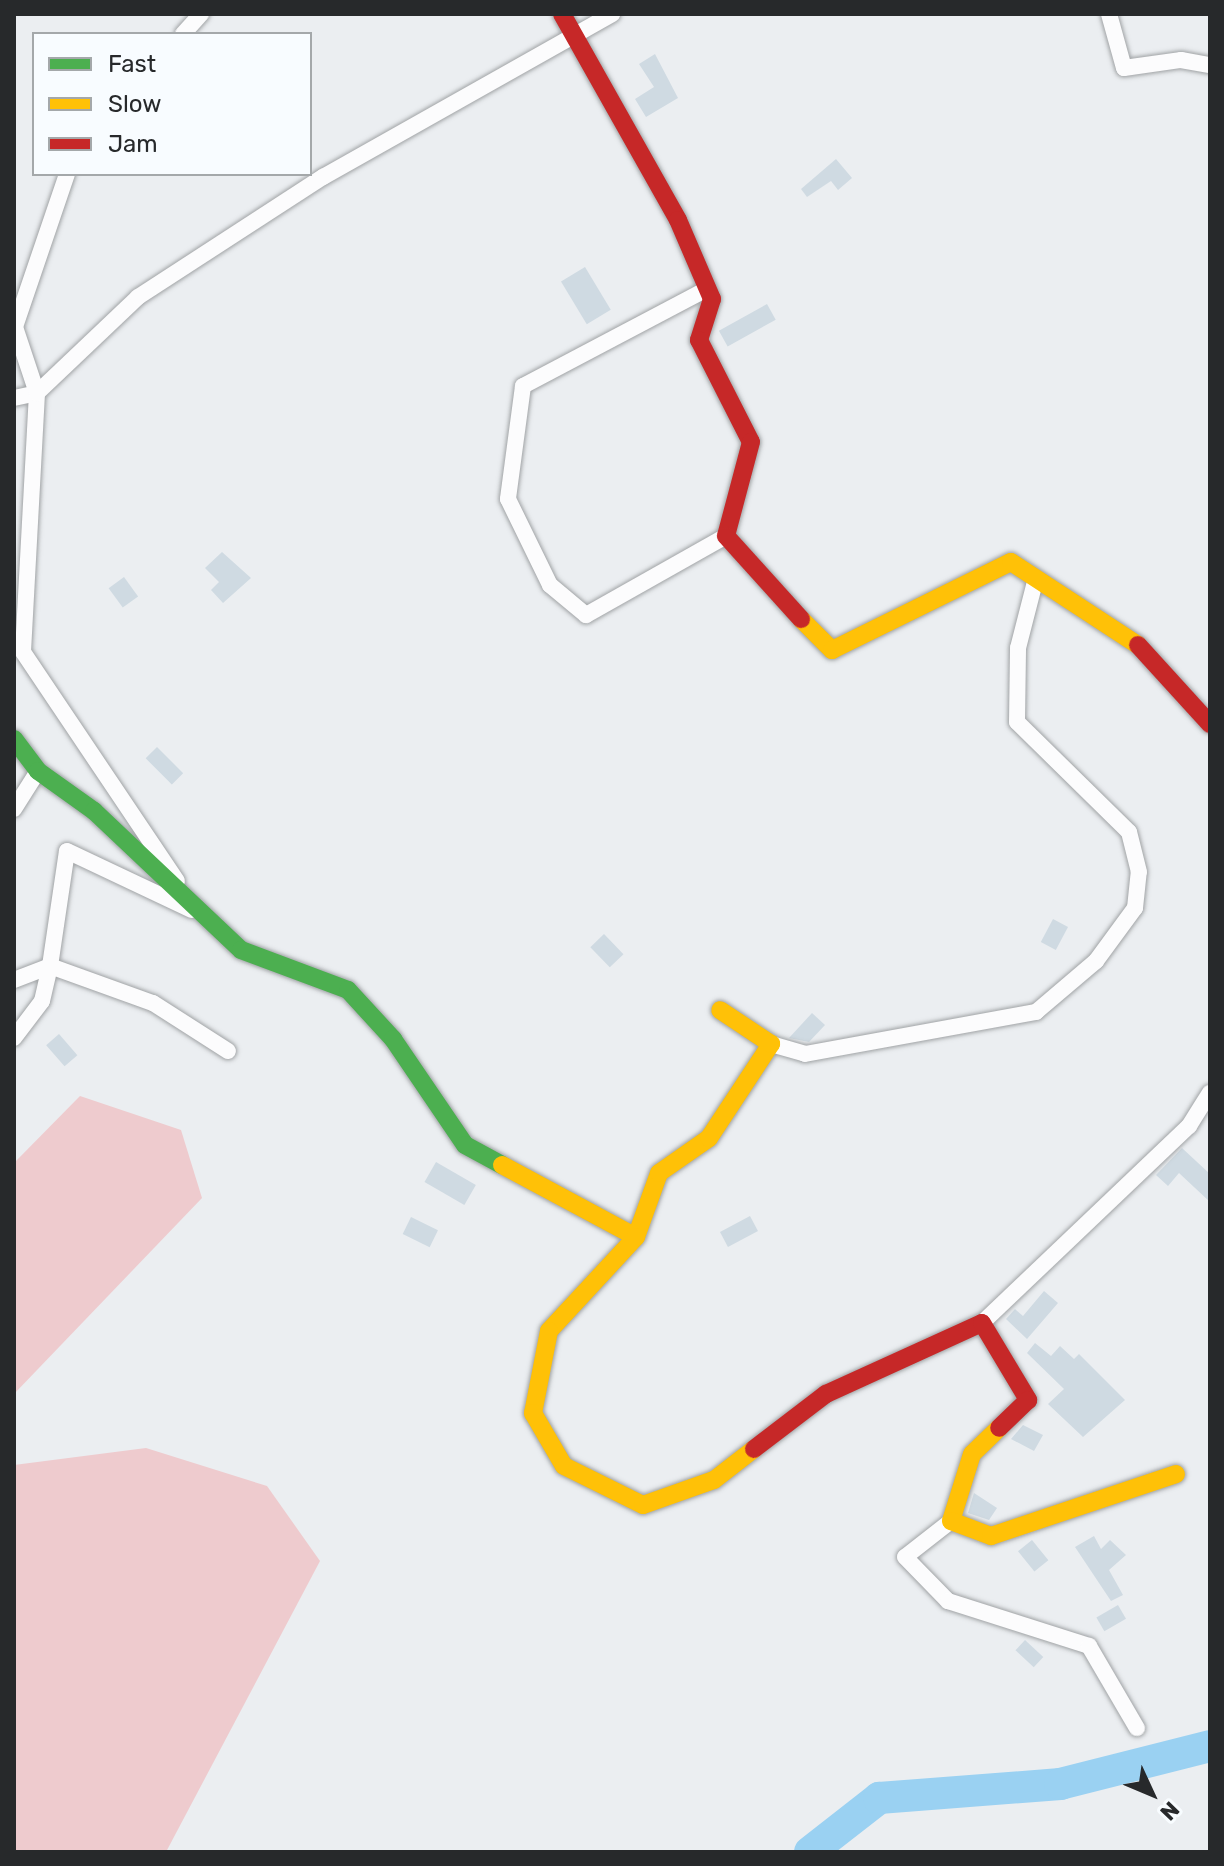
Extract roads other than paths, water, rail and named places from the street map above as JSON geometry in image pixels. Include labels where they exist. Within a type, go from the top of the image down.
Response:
[{"type":"street","points":[[185,32],[201,14]]},
{"type":"street","points":[[562,14],[678,220],[712,299],[699,340],[751,442],[726,536],[586,615],[550,585],[508,499],[523,386],[707,289]]},
{"type":"street","points":[[14,398],[37,393],[138,297],[323,177],[612,14]]},
{"type":"street","points":[[1109,14],[1124,68],[1181,60],[1210,65]]},
{"type":"street","points":[[66,176],[15,327],[37,393],[23,652],[200,913]]},
{"type":"street","points":[[726,536],[832,650],[1011,562],[1132,639],[1210,724]]},
{"type":"street","points":[[720,1010],[771,1044],[805,1054],[1036,1012],[1096,961],[1135,908],[1139,872],[1129,832],[1017,722],[1018,648],[1036,578]]},
{"type":"street","points":[[14,739],[38,771],[94,811],[241,950],[348,990],[393,1039],[465,1145],[636,1237]]},
{"type":"street","points":[[14,809],[38,771]]},
{"type":"street","points":[[14,1038],[42,1001],[67,851],[200,913]]},
{"type":"street","points":[[14,980],[50,966],[153,1003],[228,1051]]},
{"type":"street","points":[[771,1044],[709,1138],[659,1173],[636,1237],[549,1331],[533,1413],[564,1466],[643,1505],[714,1480],[826,1394],[982,1323],[1189,1126],[1210,1093]]},
{"type":"street","points":[[982,1323],[1028,1400],[972,1454],[951,1521],[905,1557],[948,1601],[1089,1646],[1137,1728]]},
{"type":"street","points":[[951,1521],[991,1536],[1176,1474]]},
{"type":"waterway","points":[[810,1852],[879,1798],[1060,1784],[1210,1746]]}]
